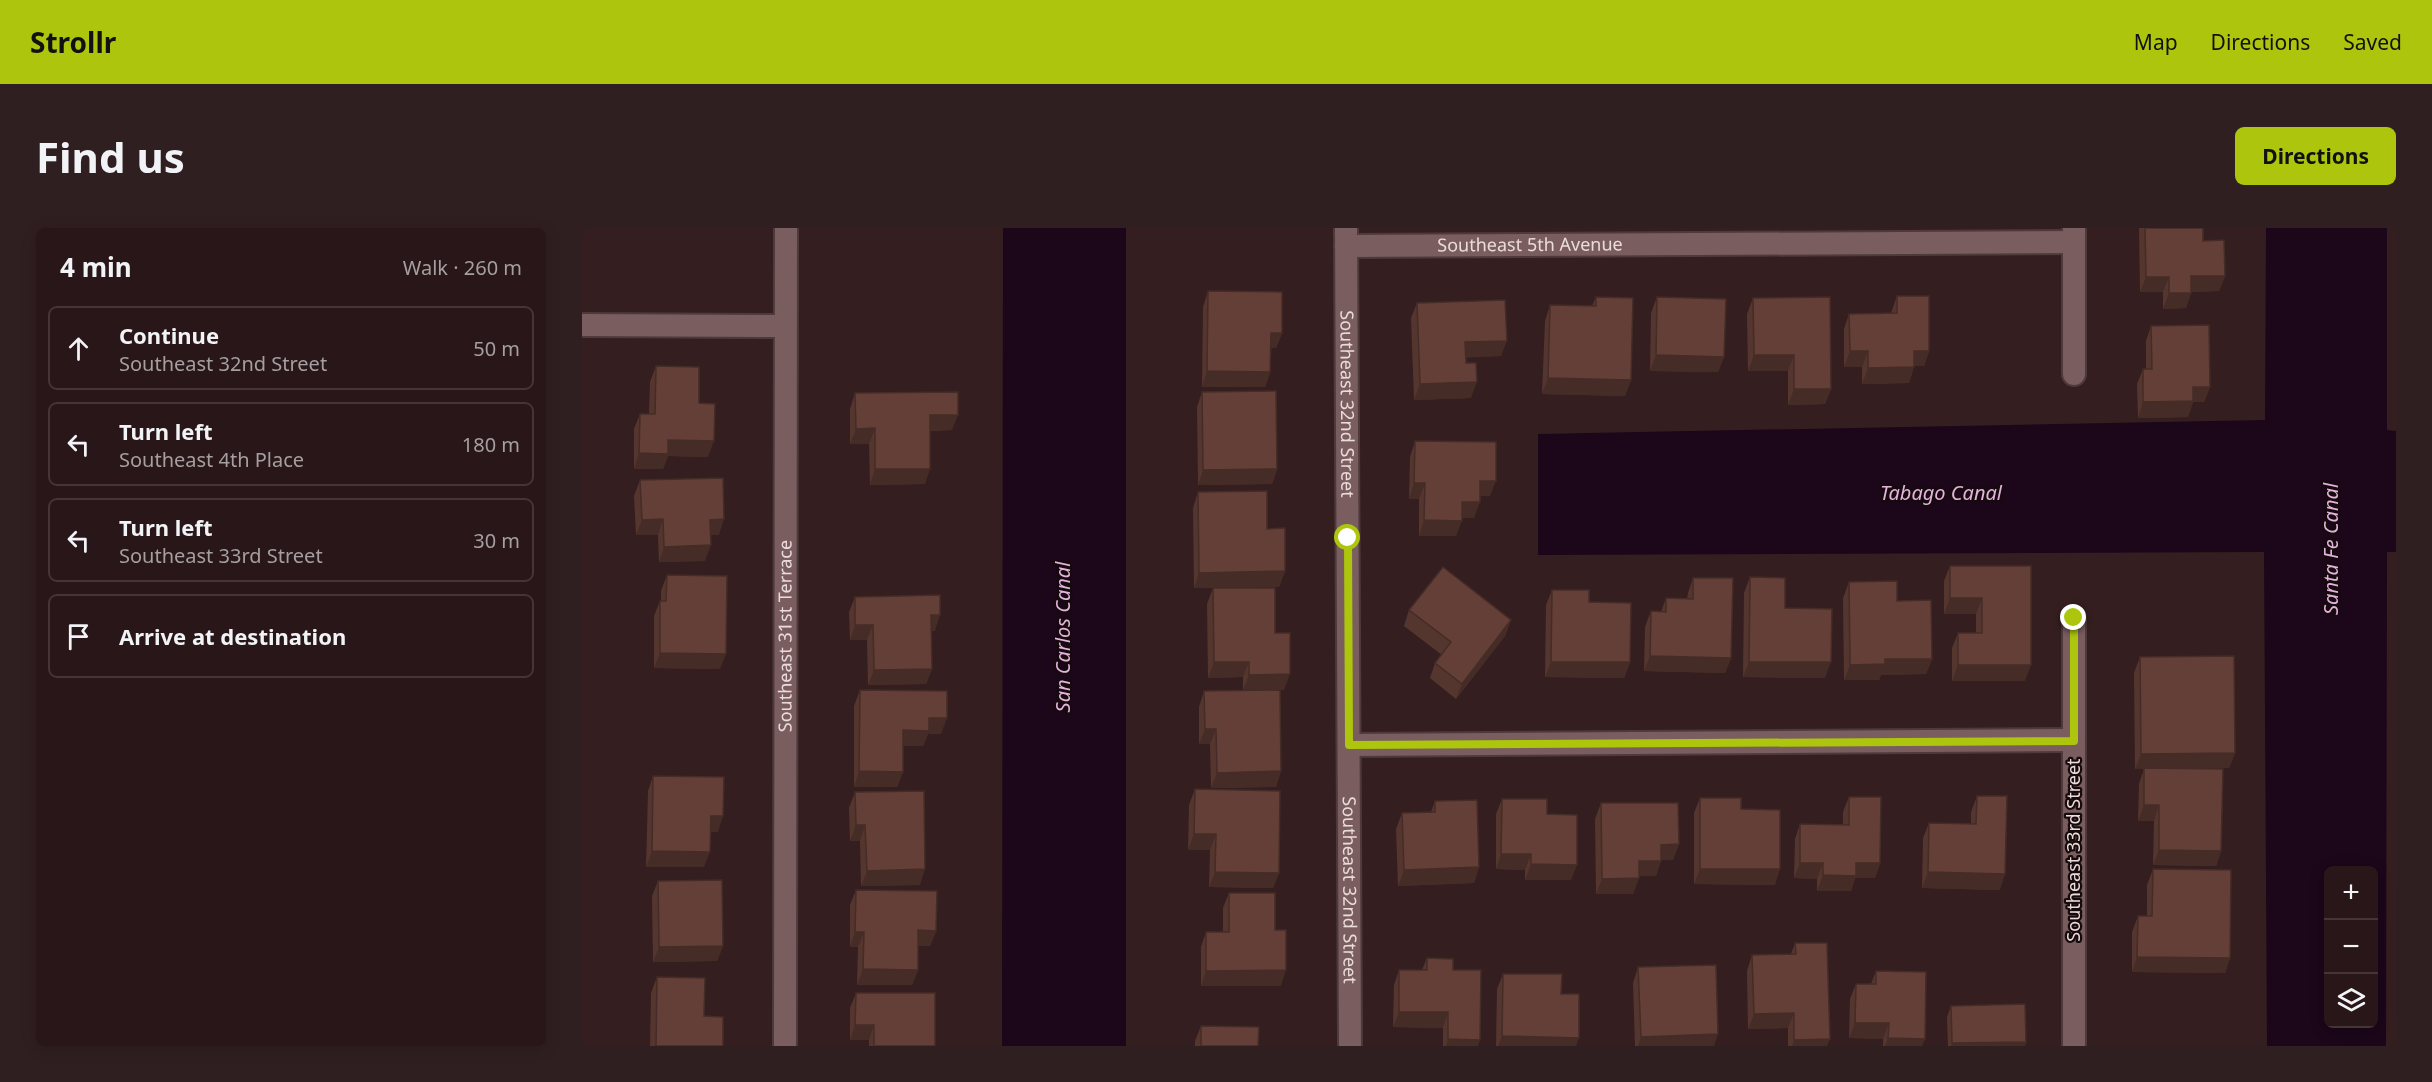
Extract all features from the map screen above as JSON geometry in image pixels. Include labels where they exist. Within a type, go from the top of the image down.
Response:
[{"type":"street","name":"Southeast 31st Terrace","points":[[786,228],[786,1046]]},
{"type":"street","points":[[2074,235],[2074,374]]},
{"type":"street","name":"Southeast 5th Avenue","points":[[1346,237],[2074,235]]},
{"type":"street","name":"Southeast 32nd Street","points":[[1346,237],[1350,1046]]},
{"type":"street","points":[[582,325],[785,326]]},
{"type":"street","name":"Southeast 33rd Street","points":[[2074,618],[2074,1046]]},
{"type":"street","points":[[1349,745],[2074,741]]},
{"type":"water","name":"San Carlos Canal","points":[[1003,228],[1126,228],[1126,1046],[1002,1046]]},
{"type":"water","points":[[2266,228],[2387,228],[2387,430],[2396,431],[2396,552],[2387,552],[2386,1046],[2267,1046],[2264,552],[1538,555],[1538,434],[2265,420]]},
{"type":"building","points":[[2145,228],[2203,228],[2203,241],[2224,240],[2225,276],[2191,276],[2191,293],[2169,293],[2169,277],[2146,277]]},
{"type":"building","points":[[1208,291],[1282,292],[1282,333],[1271,333],[1270,372],[1207,371]]},
{"type":"building","points":[[1897,296],[1929,296],[1929,351],[1914,351],[1914,367],[1868,368],[1868,351],[1850,351],[1849,314],[1897,313]]},
{"type":"building","points":[[1596,297],[1633,298],[1631,380],[1548,378],[1550,305],[1596,306]]},
{"type":"building","points":[[1657,297],[1726,299],[1724,357],[1656,355]]},
{"type":"building","points":[[1830,297],[1831,389],[1794,389],[1794,355],[1754,355],[1753,298]]},
{"type":"building","points":[[1505,300],[1507,341],[1465,342],[1466,363],[1476,363],[1477,382],[1420,384],[1417,303]]},
{"type":"building","points":[[2209,325],[2210,387],[2193,387],[2193,401],[2143,402],[2143,369],[2152,369],[2151,326]]},
{"type":"building","points":[[656,366],[699,367],[699,403],[715,404],[714,441],[668,440],[668,454],[639,453],[640,414],[655,414]]},
{"type":"building","points":[[1276,391],[1277,469],[1203,470],[1202,392]]},
{"type":"building","points":[[958,392],[958,415],[930,415],[930,469],[875,469],[875,428],[856,429],[855,393]]},
{"type":"building","points":[[1415,441],[1496,442],[1496,481],[1480,481],[1480,502],[1462,502],[1462,521],[1424,520],[1425,483],[1414,483]]},
{"type":"building","points":[[723,478],[724,519],[710,520],[711,545],[664,547],[663,519],[642,520],[640,480]]},
{"type":"building","points":[[1267,491],[1267,529],[1285,528],[1285,571],[1199,573],[1198,492]]},
{"type":"building","points":[[1950,566],[2031,566],[2031,665],[1958,665],[1958,633],[1982,633],[1982,598],[1950,598]]},
{"type":"building","points":[[1443,567],[1511,620],[1462,684],[1435,663],[1451,642],[1409,610]]},
{"type":"building","points":[[667,575],[727,576],[726,654],[660,653],[660,601],[666,601]]},
{"type":"building","points":[[1750,577],[1785,578],[1785,608],[1832,609],[1831,662],[1749,662]]},
{"type":"building","points":[[1693,578],[1733,578],[1731,658],[1650,656],[1651,611],[1666,612],[1666,598],[1693,599]]},
{"type":"building","points":[[1897,581],[1897,601],[1931,600],[1932,659],[1885,659],[1885,664],[1850,665],[1849,582]]},
{"type":"building","points":[[1213,588],[1275,588],[1275,633],[1290,633],[1290,674],[1249,675],[1249,662],[1214,662]]},
{"type":"building","points":[[1552,590],[1589,590],[1589,602],[1631,603],[1630,662],[1551,662]]},
{"type":"building","points":[[940,595],[940,615],[931,615],[932,669],[874,670],[873,625],[855,625],[855,597]]},
{"type":"building","points":[[2234,656],[2235,753],[2141,754],[2140,657]]},
{"type":"building","points":[[860,690],[947,691],[947,718],[929,718],[929,731],[903,730],[903,772],[859,771]]},
{"type":"building","points":[[1280,690],[1281,771],[1217,773],[1216,729],[1205,729],[1204,691]]},
{"type":"building","points":[[2144,768],[2223,769],[2221,851],[2159,850],[2159,805],[2144,805]]},
{"type":"building","points":[[653,776],[724,777],[723,816],[711,816],[710,852],[652,851]]},
{"type":"building","points":[[1195,789],[1280,791],[1279,873],[1215,872],[1216,834],[1194,834]]},
{"type":"building","points":[[924,791],[925,869],[867,871],[865,825],[856,825],[855,792]]},
{"type":"building","points":[[1977,796],[2007,796],[2005,874],[1928,872],[1929,823],[1976,824]]},
{"type":"building","points":[[1849,797],[1881,797],[1880,863],[1856,863],[1856,876],[1823,875],[1823,863],[1800,863],[1800,824],[1849,825]]},
{"type":"building","points":[[1700,798],[1741,798],[1741,809],[1780,810],[1780,869],[1700,869]]},
{"type":"building","points":[[1502,799],[1547,799],[1547,814],[1577,815],[1577,865],[1531,864],[1531,854],[1501,854]]},
{"type":"building","points":[[1477,800],[1479,867],[1404,870],[1402,813],[1435,812],[1435,801]]},
{"type":"building","points":[[1601,803],[1678,803],[1679,844],[1661,845],[1661,861],[1639,861],[1639,878],[1602,879]]},
{"type":"building","points":[[2153,869],[2231,870],[2230,958],[2137,957],[2138,916],[2152,916]]},
{"type":"building","points":[[722,880],[723,946],[659,947],[658,881]]},
{"type":"building","points":[[856,890],[937,891],[936,931],[918,930],[918,970],[863,969],[864,932],[855,932]]},
{"type":"building","points":[[1229,893],[1275,893],[1275,930],[1286,930],[1286,970],[1206,971],[1206,932],[1229,932]]},
{"type":"building","points":[[1795,943],[1827,943],[1830,1039],[1794,1040],[1794,1013],[1754,1014],[1752,955],[1796,954]]},
{"type":"building","points":[[1427,958],[1453,959],[1453,970],[1481,970],[1480,1040],[1448,1039],[1448,1012],[1399,1012],[1399,970],[1427,970]]},
{"type":"building","points":[[1716,965],[1718,1034],[1641,1037],[1638,967]]},
{"type":"building","points":[[1876,971],[1926,972],[1925,1039],[1888,1038],[1889,1023],[1855,1023],[1856,984],[1876,984]]},
{"type":"building","points":[[1503,974],[1562,974],[1561,994],[1579,994],[1579,1038],[1502,1036]]},
{"type":"building","points":[[657,977],[705,978],[704,1016],[723,1017],[723,1046],[656,1046]]},
{"type":"building","points":[[856,993],[935,993],[935,1046],[874,1046],[874,1025],[855,1025]]},
{"type":"building","points":[[2025,1004],[2026,1042],[1952,1043],[1951,1006]]},
{"type":"building","points":[[1201,1026],[1259,1027],[1258,1046],[1201,1046]]},
{"type":"route","points":[[1348,538],[1349,745],[2074,741],[2074,618]]},
{"type":"water label","name":"Tabago Canal","points":[[1941,493]]},
{"type":"water label","name":"Santa Fe Canal","points":[[2331,549]]}]
